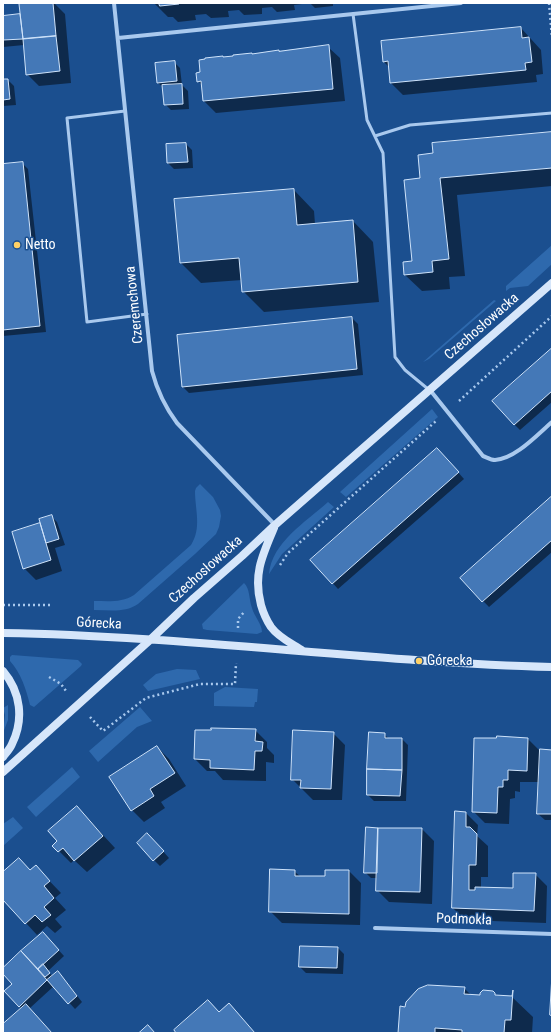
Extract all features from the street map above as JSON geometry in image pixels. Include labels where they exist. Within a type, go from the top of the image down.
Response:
[{"type":"street","name":"Czeremchowa","points":[[114,3],[152,371],[160,395],[177,423],[275,525]]},
{"type":"street","points":[[118,38],[461,3]]},
{"type":"street","name":"Czechosłowacka","points":[[3,772],[275,525],[552,283]]},
{"type":"street","points":[[430,390],[483,456],[494,460],[505,458],[520,449],[552,422]]},
{"type":"street","points":[[275,525],[259,567],[257,580],[259,595],[263,611],[271,627],[304,652]]},
{"type":"street","name":"Górecka","points":[[3,633],[150,640],[489,666],[552,667]]},
{"type":"street","points":[[3,671],[9,678],[16,693],[20,717],[12,745],[3,757]]},
{"type":"street","name":"Podmokła","points":[[375,928],[552,934]]},
{"type":"lane","points":[[354,14],[367,120],[383,153],[395,357],[406,370],[430,390]]},
{"type":"lane","points":[[125,111],[67,118],[87,322],[147,314]]},
{"type":"lane","points":[[375,136],[410,125],[552,113]]},
{"type":"path","points":[[549,3],[552,38]]},
{"type":"path","points":[[279,567],[288,553],[447,412],[552,316]]},
{"type":"path","points":[[103,731],[146,698],[200,684],[235,684],[238,619],[259,595]]},
{"type":"path","points":[[3,606],[50,605]]},
{"type":"shaded area","points":[[552,245],[552,264],[528,286],[510,288],[506,291],[506,286]]},
{"type":"shaded area","points":[[494,300],[496,301],[429,359],[423,362]]},
{"type":"shaded area","points":[[432,409],[438,417],[346,497],[340,492]]},
{"type":"shaded area","points":[[200,484],[213,497],[220,510],[221,516],[216,534],[138,604],[123,610],[94,610],[94,601],[119,600],[129,598],[134,595],[191,545],[197,525],[195,491]]},
{"type":"shaded area","points":[[328,502],[334,507],[282,554],[269,574],[271,563],[283,542],[300,525]]},
{"type":"shaded area","points":[[244,583],[247,588],[254,614],[261,626],[262,632],[257,634],[203,629],[202,624]]},
{"type":"shaded area","points":[[12,655],[78,660],[82,664],[34,707],[30,705],[23,682],[10,661],[10,657]]},
{"type":"shaded area","points":[[177,669],[196,670],[200,679],[148,691],[143,685],[156,674]]},
{"type":"shaded area","points":[[225,687],[258,689],[257,702],[255,702],[254,707],[214,706],[214,693]]},
{"type":"shaded area","points":[[8,705],[8,720],[3,733],[5,715],[3,708]]},
{"type":"shaded area","points":[[140,707],[152,721],[137,727],[98,762],[89,751]]},
{"type":"shaded area","points":[[72,767],[80,777],[36,817],[27,807]]},
{"type":"shaded area","points":[[13,817],[23,828],[3,846],[3,824]]},
{"type":"building","points":[[53,3],[56,36],[23,39],[19,4]]},
{"type":"building","points":[[159,3],[179,3],[179,4],[160,6]]},
{"type":"building","points":[[20,14],[23,39],[3,40],[3,16]]},
{"type":"building","points":[[521,27],[522,38],[529,37],[532,62],[525,63],[526,70],[390,83],[388,61],[383,62],[381,41]]},
{"type":"building","points":[[56,36],[60,71],[26,75],[23,39]]},
{"type":"building","points":[[329,45],[333,89],[203,101],[201,81],[197,82],[196,73],[200,72],[199,60],[205,58]]},
{"type":"building","points":[[175,61],[177,81],[157,83],[155,63]]},
{"type":"building","points":[[3,79],[8,79],[10,99],[3,100]]},
{"type":"building","points":[[182,84],[183,104],[164,105],[162,85]]},
{"type":"building","points":[[552,132],[552,168],[440,178],[449,259],[432,261],[433,272],[404,275],[403,262],[412,261],[404,180],[420,178],[418,155],[433,153],[432,143]]},
{"type":"building","points":[[186,143],[188,162],[167,163],[166,144]]},
{"type":"building","name":"Netto","points":[[23,162],[40,326],[3,330],[3,164]]},
{"type":"building","points":[[294,189],[297,225],[353,220],[358,282],[242,292],[239,258],[180,263],[174,199]]},
{"type":"building","points":[[352,317],[357,369],[182,387],[177,335]]},
{"type":"building","points":[[552,348],[552,391],[514,425],[492,401]]},
{"type":"building","points":[[437,448],[459,472],[332,584],[310,560]]},
{"type":"building","points":[[552,496],[552,540],[482,602],[460,578]]},
{"type":"building","points":[[52,515],[59,539],[46,543],[39,519]]},
{"type":"building","points":[[40,523],[51,560],[23,569],[12,532]]},
{"type":"building","points":[[211,728],[256,729],[255,741],[263,742],[262,751],[255,751],[254,770],[210,768],[210,760],[194,759],[195,730],[211,730]]},
{"type":"building","points":[[293,730],[334,732],[331,789],[300,788],[301,780],[291,780]]},
{"type":"building","points":[[369,732],[385,733],[385,738],[402,738],[402,770],[367,769]]},
{"type":"building","points":[[497,736],[528,738],[527,771],[508,770],[508,780],[503,780],[503,787],[498,787],[497,813],[472,812],[474,738],[496,738]]},
{"type":"building","points":[[157,746],[175,773],[150,789],[154,796],[131,811],[109,777]]},
{"type":"building","points":[[540,749],[552,750],[552,814],[537,814]]},
{"type":"building","points":[[367,769],[402,770],[400,796],[367,795]]},
{"type":"building","points":[[77,806],[103,836],[74,861],[63,848],[58,852],[52,846],[57,841],[48,831]]},
{"type":"building","points":[[455,811],[466,812],[466,827],[470,827],[477,834],[476,865],[469,865],[469,890],[475,890],[475,887],[513,888],[513,873],[536,873],[534,911],[452,908]]},
{"type":"building","points":[[366,827],[378,828],[377,873],[364,873]]},
{"type":"building","points":[[378,828],[422,828],[420,892],[376,891]]},
{"type":"building","points":[[147,833],[164,851],[153,861],[137,843]]},
{"type":"building","points":[[19,858],[30,870],[36,865],[50,881],[44,886],[54,898],[44,907],[51,915],[42,922],[35,915],[25,924],[3,900],[3,872]]},
{"type":"building","points":[[270,869],[295,870],[295,876],[325,876],[325,870],[349,870],[349,914],[269,912]]},
{"type":"building","points":[[43,932],[59,950],[38,969],[21,951]]},
{"type":"building","points":[[300,946],[338,947],[337,968],[299,967]]},
{"type":"building","points":[[21,951],[47,980],[19,1007],[4,991],[12,984],[3,974],[3,968]]},
{"type":"building","points":[[43,964],[50,973],[45,977],[38,969]]},
{"type":"building","points":[[58,971],[77,996],[68,1004],[47,980]]},
{"type":"building","points":[[552,975],[552,1016],[550,1015]]},
{"type":"building","points":[[428,985],[465,987],[464,994],[480,995],[483,990],[493,991],[495,995],[512,996],[513,990],[511,1020],[505,1020],[504,1033],[462,1033],[462,1030],[435,1028],[435,1033],[398,1033],[400,1006],[405,1007],[406,1002],[418,989]]},
{"type":"building","points":[[208,1000],[219,1012],[229,1003],[255,1033],[176,1033],[174,1030]]},
{"type":"building","points":[[26,1004],[52,1033],[5,1033],[3,1031],[3,1024]]},
{"type":"building","points":[[148,1025],[155,1033],[139,1033]]},
{"type":"place","name":"Netto","points":[[17,245]]},
{"type":"place","name":"Górecka","points":[[419,661]]}]
